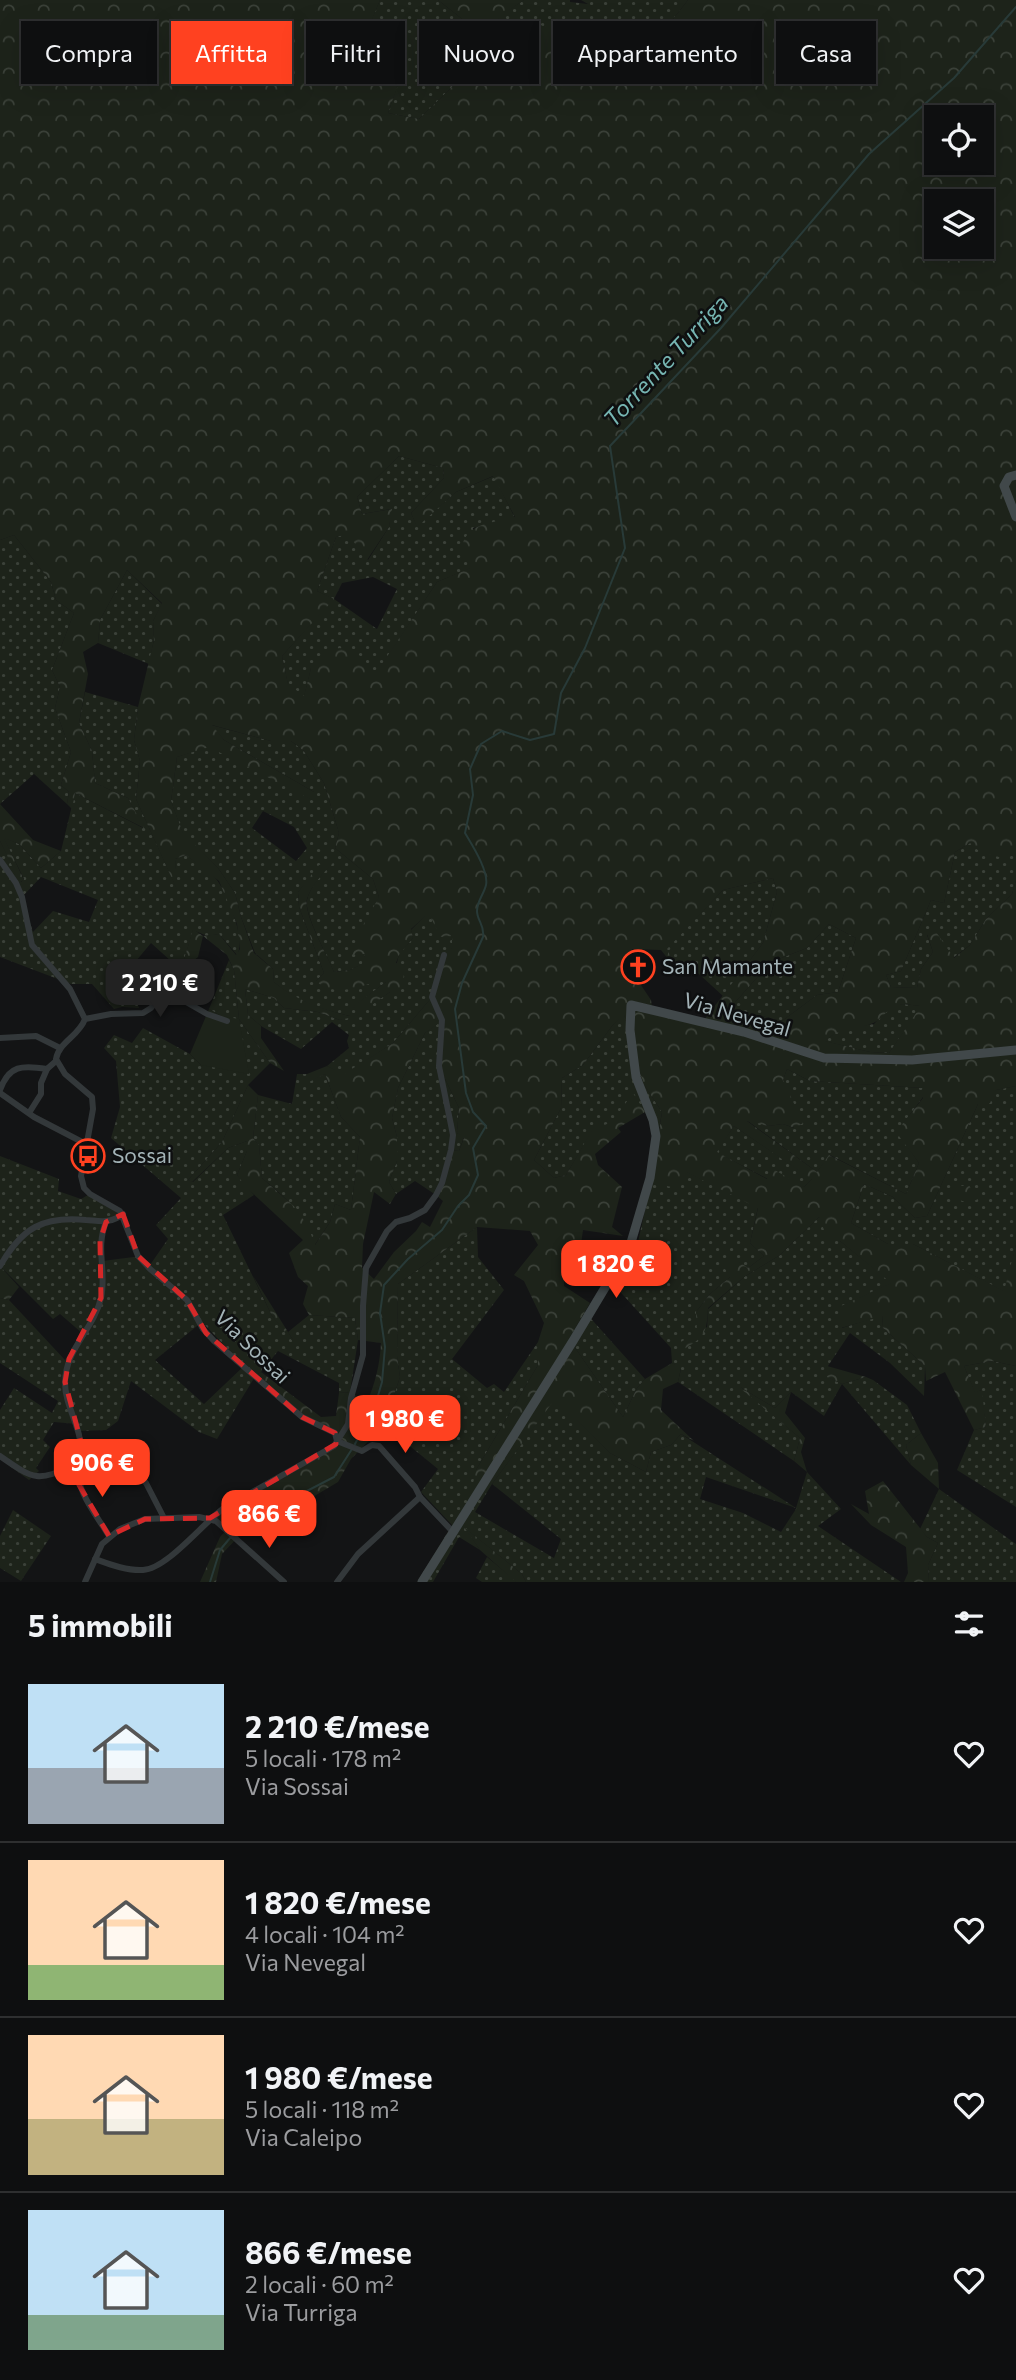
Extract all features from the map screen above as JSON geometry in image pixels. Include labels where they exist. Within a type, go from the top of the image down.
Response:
[{"type":"main road","points":[[1016,475],[1009,477],[1004,486],[1016,517]]},
{"type":"main road","name":"Via Nevegal","points":[[422,1582],[630,1246],[650,1178],[656,1136],[653,1120],[636,1077],[630,1030],[631,1005],[744,1032],[824,1058],[912,1060],[1016,1050]]},
{"type":"street","points":[[0,860],[16,883],[22,898],[32,946],[61,978],[85,1019],[81,1028],[60,1048],[56,1061],[47,1069],[41,1083],[41,1094],[29,1113]]},
{"type":"street","points":[[95,1559],[110,1565],[144,1571],[186,1544],[210,1518],[224,1508],[340,1443],[348,1424],[352,1395],[363,1355],[366,1268],[387,1231],[396,1222],[425,1210],[436,1195],[451,1150],[453,1135],[439,1066],[442,1020],[432,997],[444,955]]},
{"type":"street","points":[[85,1019],[111,1014],[143,1013],[151,1009],[165,990],[207,1014],[227,1021]]},
{"type":"street","points":[[0,1038],[36,1036],[60,1048]]},
{"type":"street","points":[[0,1266],[16,1239],[38,1226],[71,1220],[106,1222],[123,1214],[84,1188],[81,1176],[93,1109],[92,1097],[65,1074],[56,1061]]},
{"type":"street","points":[[47,1069],[21,1068],[3,1074],[0,1091],[29,1113],[86,1144]]},
{"type":"street","name":"Via Sossai","points":[[123,1214],[138,1256],[187,1300],[206,1333],[302,1417],[335,1433],[340,1443],[358,1451],[364,1451],[372,1444],[379,1446],[415,1487],[420,1497]]},
{"type":"street","points":[[106,1222],[100,1241],[101,1298],[69,1359],[66,1370],[67,1396],[78,1431],[81,1452],[78,1479],[81,1490],[109,1536]]},
{"type":"street","points":[[81,1452],[89,1451],[131,1466],[146,1483],[164,1518]]},
{"type":"street","points":[[0,1457],[32,1477],[48,1476],[78,1464]]},
{"type":"street","points":[[337,1582],[358,1555],[420,1497],[453,1532]]},
{"type":"street","points":[[85,1582],[102,1544],[109,1536],[145,1519],[210,1518],[284,1582]]},
{"type":"highlighted area","points":[[123,1214],[138,1256],[187,1300],[206,1333],[302,1417],[335,1433],[336,1444],[210,1518],[145,1519],[109,1536],[79,1485],[81,1442],[65,1382],[69,1359],[101,1298],[100,1241],[106,1222]]},
{"type":"green space","points":[[0,0],[380,0],[371,21],[306,21],[306,84],[398,84],[388,113],[419,119],[455,84],[539,84],[539,25],[553,30],[553,84],[762,84],[762,21],[672,21],[688,0],[1016,0],[1016,851],[999,857],[979,851],[970,843],[955,852],[944,903],[931,900],[901,971],[886,975],[891,987],[917,988],[921,969],[933,952],[927,934],[934,929],[954,958],[970,945],[986,919],[1012,894],[1016,880],[1016,1086],[996,1090],[990,1103],[978,1104],[927,1216],[915,1218],[893,1197],[864,1184],[851,1223],[888,1244],[913,1244],[1004,1291],[1016,1245],[1016,1366],[992,1361],[964,1366],[975,1392],[982,1390],[986,1427],[974,1430],[945,1372],[926,1381],[925,1366],[882,1327],[883,1316],[841,1328],[839,1307],[891,1283],[840,1241],[828,1240],[819,1217],[780,1255],[744,1277],[708,1308],[703,1333],[684,1349],[681,1342],[697,1332],[696,1312],[710,1294],[730,1277],[724,1267],[732,1257],[748,1268],[764,1256],[750,1243],[758,1208],[686,1172],[672,1187],[651,1183],[662,1112],[643,1083],[624,1015],[612,1026],[583,1065],[562,1078],[561,1108],[534,1160],[554,1178],[566,1175],[592,1130],[612,1122],[633,1093],[645,1112],[618,1128],[621,1132],[595,1154],[598,1165],[622,1187],[612,1227],[623,1236],[583,1230],[579,1258],[564,1272],[564,1286],[590,1303],[569,1339],[623,1417],[637,1388],[645,1379],[672,1363],[681,1368],[678,1382],[663,1389],[661,1410],[694,1441],[681,1434],[671,1445],[651,1452],[646,1472],[610,1453],[555,1399],[492,1484],[470,1497],[476,1470],[538,1365],[538,1342],[544,1323],[524,1281],[514,1275],[538,1245],[530,1231],[477,1227],[398,1284],[397,1356],[400,1377],[384,1425],[351,1459],[338,1482],[306,1501],[282,1501],[259,1515],[222,1554],[216,1582],[200,1582],[220,1537],[270,1483],[331,1449],[335,1440],[335,1430],[305,1416],[256,1375],[261,1372],[321,1417],[336,1416],[339,1393],[350,1392],[367,1402],[377,1374],[381,1343],[358,1340],[355,1318],[309,1315],[303,1304],[308,1286],[298,1277],[289,1253],[303,1240],[247,1188],[237,1175],[247,1151],[247,1141],[228,1148],[192,1182],[188,1180],[222,1142],[248,1085],[258,1095],[253,1138],[259,1145],[262,1178],[297,1209],[315,1245],[330,1222],[335,1204],[351,1210],[360,1137],[341,1117],[325,1074],[307,1083],[307,1074],[327,1066],[344,1074],[393,1043],[432,997],[444,955],[452,948],[452,936],[440,937],[429,913],[411,929],[413,938],[396,963],[405,965],[402,989],[390,992],[363,1011],[352,1007],[386,982],[386,978],[341,990],[323,986],[316,981],[324,973],[299,907],[298,892],[319,865],[333,863],[311,889],[307,906],[312,924],[334,972],[350,970],[362,964],[365,954],[352,954],[348,947],[361,941],[358,934],[379,897],[373,879],[335,848],[339,833],[324,783],[304,751],[291,741],[271,741],[212,725],[224,740],[314,792],[314,801],[209,747],[177,757],[171,801],[183,833],[218,868],[235,893],[254,953],[273,969],[274,982],[302,1000],[353,1017],[340,1020],[318,1012],[284,1008],[274,998],[245,989],[248,1015],[261,1026],[261,1038],[284,1071],[270,1063],[239,1019],[234,970],[227,955],[203,936],[219,934],[236,955],[240,949],[237,924],[219,881],[186,855],[175,859],[178,892],[136,799],[140,761],[134,740],[138,707],[154,640],[153,621],[162,603],[127,570],[100,620],[98,643],[83,652],[88,674],[79,723],[92,751],[95,783],[128,798],[144,828],[75,793],[72,809],[67,804],[69,792],[61,785],[71,752],[55,708],[60,687],[52,670],[74,613],[56,600],[51,582],[14,535],[0,540]],"holes":[[[399,456],[443,468],[444,478],[411,513],[417,527],[456,492],[493,476],[515,517],[488,523],[468,534],[461,550],[470,568],[437,582],[374,676],[363,657],[340,648],[325,651],[311,668],[304,696],[288,684],[282,656],[334,599],[317,591],[336,537],[348,534],[367,560],[389,527],[392,509],[362,514],[357,497]],[[773,878],[777,892],[763,943],[704,1020],[652,1007],[651,1000],[626,963],[632,949],[661,950],[676,969],[667,949],[723,890]],[[829,924],[856,938],[838,992],[817,995],[782,1021],[730,1008],[771,962],[807,948]],[[903,1004],[921,1006],[889,1053],[870,1052],[825,1041],[843,1030],[876,1022],[892,1008]],[[442,1021],[439,1066],[459,1108],[457,1133],[464,1138],[459,1151],[451,1150],[436,1195],[443,1201],[430,1227],[422,1222],[374,1279],[362,1268],[363,1244],[374,1192],[390,1204],[396,1194],[389,1182],[397,1161],[397,1137],[392,1118],[398,1088],[425,1033]],[[787,1069],[810,1081],[923,1088],[923,1098],[896,1132],[919,1163],[906,1194],[829,1155],[817,1172],[747,1121],[768,1126],[783,1124],[795,1128],[803,1123],[783,1080]],[[734,1126],[812,1179],[804,1187],[773,1169],[767,1179],[717,1152]]]},
{"type":"green space","points":[[380,0],[438,0],[465,21],[419,21],[419,84],[455,84],[419,119],[388,113],[398,84],[405,84],[405,21],[371,21]]},
{"type":"green space","points":[[438,0],[524,0],[498,18],[498,21],[465,21]]},
{"type":"green space","points":[[524,0],[570,0],[588,4],[581,0],[688,0],[672,21],[553,21],[553,58],[539,61],[539,21],[498,21],[498,17]]},
{"type":"green space","points":[[399,456],[443,468],[444,478],[411,513],[417,526],[456,492],[494,476],[515,518],[473,528],[471,568],[437,582],[374,677],[311,668],[304,697],[288,685],[282,656],[333,599],[317,591],[336,537],[348,533],[368,560],[389,527],[391,509],[362,514],[357,497]],"holes":[[[373,577],[397,589],[377,629],[334,599],[342,583]]]},
{"type":"green space","points":[[14,535],[51,582],[56,600],[74,613],[52,670],[60,687],[55,708],[71,752],[61,785],[69,792],[67,804],[34,774],[0,804],[0,540]]},
{"type":"green space","points":[[127,570],[162,604],[153,621],[154,639],[149,664],[98,643],[100,620]]},
{"type":"green space","points":[[85,692],[138,707],[134,740],[140,761],[136,799],[177,889],[175,859],[186,855],[216,879],[227,899],[238,930],[237,955],[219,934],[207,936],[193,930],[181,970],[151,943],[126,973],[139,1008],[114,1009],[92,984],[71,984],[0,957],[0,841],[21,882],[24,879],[3,837],[19,844],[41,868],[61,851],[75,793],[143,828],[128,798],[95,783],[92,751],[79,723]],"holes":[[[41,877],[98,900],[89,922],[53,911],[33,932],[22,897]]]},
{"type":"green space","points":[[211,725],[271,741],[291,741],[304,751],[324,783],[339,833],[335,848],[373,879],[379,897],[361,941],[365,954],[363,964],[350,970],[334,972],[307,906],[311,890],[332,863],[298,892],[299,907],[324,973],[316,981],[387,977],[386,982],[353,1007],[363,1010],[390,992],[399,954],[413,938],[411,930],[429,912],[452,936],[452,948],[432,997],[393,1043],[344,1075],[327,1066],[349,1048],[349,1035],[332,1022],[301,1049],[261,1026],[248,1015],[245,989],[274,998],[284,1008],[318,1012],[340,1020],[350,1016],[310,1004],[274,982],[273,969],[255,953],[235,893],[218,868],[183,834],[171,801],[177,757],[209,746],[313,800],[314,792],[224,740]],"holes":[[[263,811],[294,827],[307,848],[296,861],[252,828]]]},
{"type":"green space","points":[[0,804],[33,840],[61,851],[41,868],[19,844],[4,838],[24,880],[20,882],[0,841]]},
{"type":"green space","points":[[970,843],[1016,851],[1016,880],[1012,894],[986,919],[970,945],[953,958],[934,930],[927,935],[933,952],[921,969],[917,988],[891,987],[886,975],[901,971],[931,900],[944,903],[955,852]]},
{"type":"green space","points":[[773,878],[777,892],[763,943],[723,996],[687,963],[676,969],[666,949],[723,890]]},
{"type":"green space","points":[[829,924],[856,938],[838,992],[817,995],[782,1021],[730,1008],[771,962],[807,948]]},
{"type":"green space","points":[[193,929],[203,936],[198,957],[181,970]]},
{"type":"green space","points":[[229,960],[234,970],[239,1019],[270,1063],[248,1085],[222,1142],[188,1180],[193,1182],[228,1148],[247,1141],[247,1151],[237,1175],[254,1195],[223,1215],[272,1316],[293,1340],[288,1332],[309,1315],[355,1318],[358,1340],[350,1392],[339,1393],[339,1383],[278,1351],[256,1375],[217,1439],[199,1432],[131,1381],[118,1421],[106,1430],[78,1431],[77,1424],[54,1422],[43,1440],[50,1447],[36,1468],[39,1471],[29,1480],[0,1459],[0,1410],[14,1388],[52,1413],[58,1401],[0,1363],[0,1298],[9,1300],[65,1360],[82,1333],[60,1314],[53,1319],[0,1266],[0,1156],[59,1179],[58,1191],[81,1199],[88,1195],[111,1207],[122,1217],[108,1219],[103,1238],[103,1261],[141,1256],[150,1265],[168,1239],[156,1225],[181,1198],[111,1138],[120,1107],[116,1061],[104,1048],[114,1035],[132,1043],[143,1028],[190,1054],[201,1065],[221,1016],[209,1009]],"holes":[[[202,1322],[244,1366],[204,1404],[155,1360]]]},
{"type":"green space","points":[[891,1006],[922,1006],[889,1053],[870,1052],[824,1041],[841,1029],[874,1024]]},
{"type":"green space","points":[[209,1009],[221,1016],[239,1019],[249,1074],[201,1065],[190,1054]]},
{"type":"green space","points":[[624,1014],[643,1083],[662,1112],[657,1141],[645,1112],[592,1131],[566,1175],[554,1178],[534,1160],[561,1108],[562,1078],[583,1065]]},
{"type":"green space","points":[[442,1020],[439,1066],[459,1108],[457,1133],[464,1137],[459,1151],[451,1150],[436,1195],[415,1181],[396,1194],[389,1182],[397,1161],[397,1137],[392,1118],[398,1088],[425,1033]]},
{"type":"green space","points":[[787,1069],[810,1081],[923,1088],[923,1097],[897,1132],[919,1163],[906,1194],[830,1155],[817,1172],[745,1119],[768,1126],[783,1124],[794,1128],[783,1080]]},
{"type":"green space","points":[[297,1074],[307,1074],[307,1082],[325,1074],[341,1117],[360,1137],[351,1210],[335,1204],[330,1222],[314,1246],[300,1215],[262,1178],[259,1145],[253,1138],[258,1095],[292,1104]]},
{"type":"green space","points":[[1016,1086],[1016,1245],[1005,1292],[913,1244],[888,1244],[851,1223],[864,1184],[893,1197],[915,1218],[927,1216],[978,1104],[996,1090]]},
{"type":"green space","points":[[734,1126],[812,1179],[804,1187],[768,1179],[716,1152]]},
{"type":"green space","points":[[685,1171],[758,1207],[750,1243],[764,1256],[748,1268],[732,1258],[730,1277],[710,1294],[696,1312],[707,1328],[708,1309],[744,1277],[780,1255],[819,1217],[840,1241],[892,1283],[840,1307],[842,1328],[883,1315],[882,1327],[925,1366],[924,1396],[890,1363],[850,1333],[828,1366],[828,1377],[842,1384],[824,1416],[791,1392],[775,1408],[740,1387],[800,1438],[794,1461],[678,1382],[681,1369],[672,1363],[671,1348],[614,1285],[638,1242],[651,1183]]},
{"type":"green space","points":[[969,1185],[977,1200],[965,1202],[949,1196],[954,1187]]},
{"type":"green space","points":[[477,1227],[478,1257],[504,1290],[452,1359],[487,1388],[494,1384],[504,1392],[538,1342],[538,1365],[476,1470],[492,1484],[555,1398],[610,1453],[646,1472],[651,1452],[671,1445],[681,1434],[796,1508],[807,1472],[841,1509],[818,1526],[901,1582],[526,1582],[522,1574],[466,1529],[480,1550],[459,1537],[433,1582],[417,1582],[452,1525],[421,1492],[438,1469],[384,1425],[400,1377],[397,1356],[398,1284]],"holes":[[[706,1477],[796,1509],[781,1532],[743,1513],[700,1499]],[[492,1484],[561,1539],[554,1558],[475,1512]]]},
{"type":"green space","points":[[0,1266],[19,1287],[9,1300],[0,1298]]},
{"type":"green space","points":[[253,1276],[298,1348],[272,1316]]},
{"type":"green space","points":[[585,1312],[645,1379],[637,1388],[623,1417],[569,1339]]},
{"type":"green space","points":[[992,1361],[1016,1366],[1016,1507],[957,1470],[974,1430],[986,1427],[981,1390],[975,1393],[964,1366]]},
{"type":"green space","points":[[827,1366],[866,1377],[842,1384],[827,1377]]},
{"type":"green space","points":[[866,1377],[907,1405],[921,1433],[906,1445],[911,1465],[842,1384]]},
{"type":"green space","points":[[735,1384],[775,1408],[791,1392],[785,1413],[805,1438],[801,1452],[807,1472],[794,1461],[800,1438]]},
{"type":"green space","points":[[921,1433],[938,1463],[939,1489],[911,1465],[906,1445]]},
{"type":"green space","points":[[883,1481],[927,1537],[938,1543],[928,1565],[929,1582],[904,1582],[908,1573],[906,1547],[871,1525],[851,1504],[869,1514],[865,1491]]},
{"type":"green space","points":[[270,1483],[272,1494],[228,1529],[213,1517]]},
{"type":"green space","points":[[939,1489],[1016,1544],[1016,1582],[929,1582],[928,1565],[938,1543],[920,1529]]},
{"type":"green space","points":[[13,1510],[51,1536],[21,1581],[0,1568],[0,1536]]},
{"type":"green space","points":[[464,1527],[522,1574],[526,1582],[516,1582],[480,1550]]},
{"type":"green space","points":[[487,1557],[516,1582],[482,1582],[476,1578]]},
{"type":"waterway","name":"Torrente Turriga","points":[[355,1444],[375,1406],[382,1382],[385,1347],[380,1313],[384,1285],[408,1259],[442,1230],[469,1195],[478,1175],[473,1148],[486,1126],[473,1112],[466,1093],[455,1009],[462,983],[483,937],[477,911],[486,885],[485,873],[465,833],[473,795],[470,769],[481,744],[502,731],[530,740],[554,734],[561,693],[585,648],[625,548],[610,446],[721,328],[869,154],[954,78],[1016,7]]},
{"type":"waterway","name":"Torrente Turriga","points":[[233,1534],[241,1524],[281,1495],[303,1493],[334,1477],[352,1449]]},
{"type":"waterway","name":"Torrente Turriga","points":[[210,1582],[220,1550],[230,1538]]},
{"type":"place","name":"San Mamante","points":[[638,967]]},
{"type":"place","name":"Sossai","points":[[88,1156]]}]
